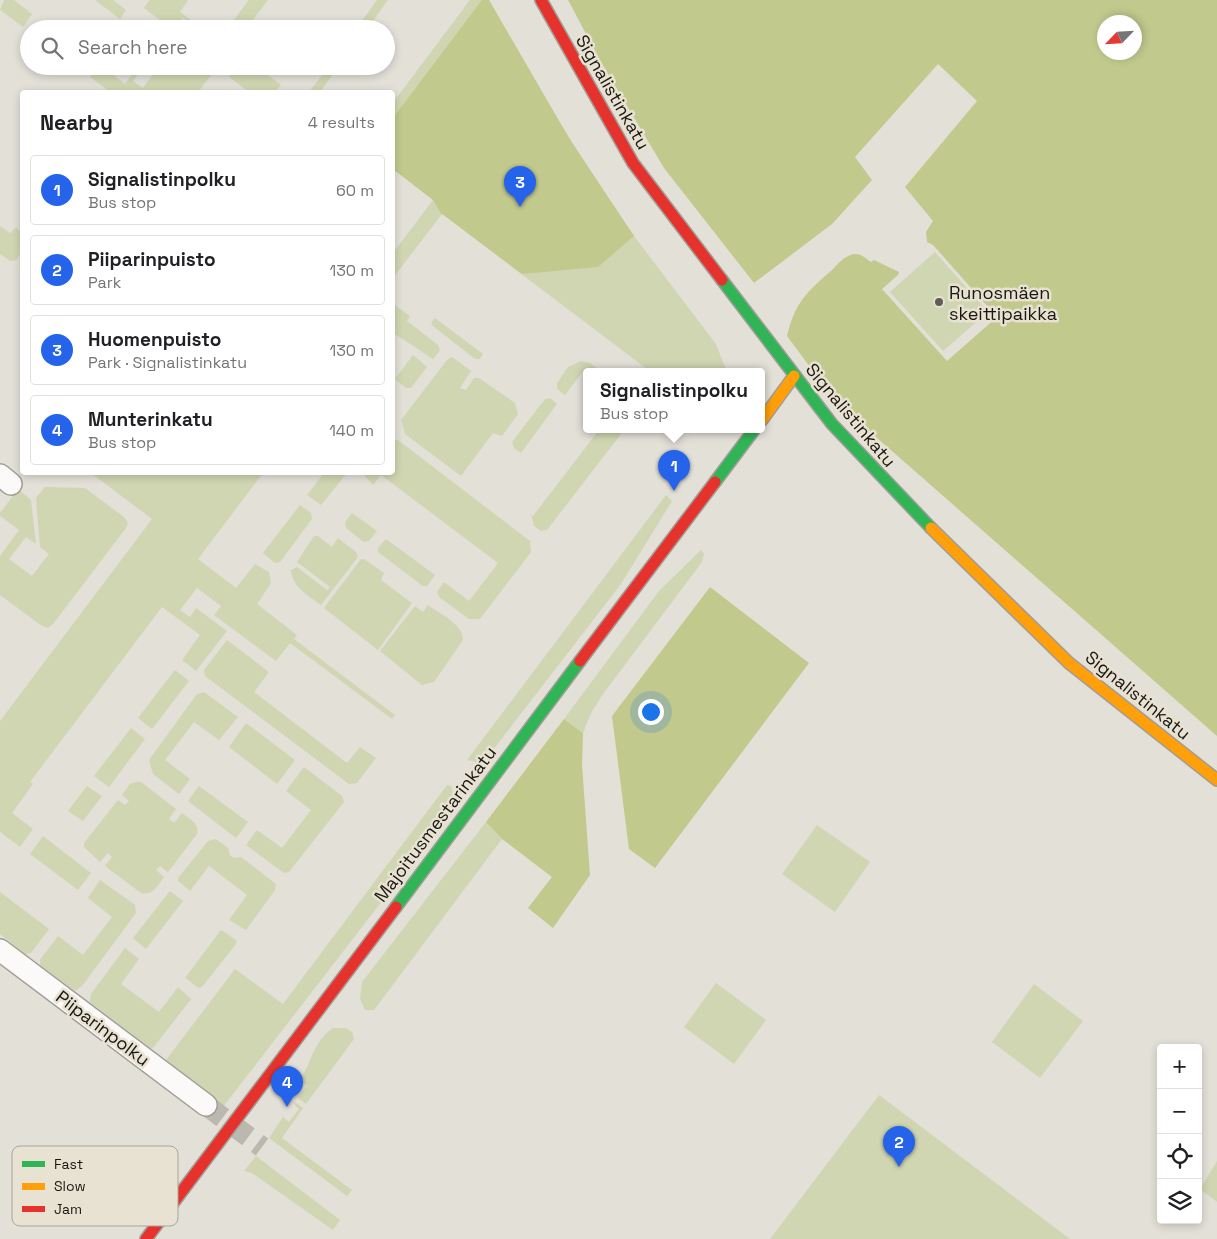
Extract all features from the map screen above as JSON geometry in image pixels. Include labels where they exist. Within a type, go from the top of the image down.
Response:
[{"type":"street","name":"Signalistinkatu","points":[[541,0],[633,163],[755,320],[794,376],[832,424],[876,474],[982,580],[1069,663],[1217,780]]},
{"type":"street","points":[[765,416],[794,376]]},
{"type":"street","name":"Majoitusmestarinkatu","points":[[178,1196],[752,433]]},
{"type":"street","name":"Piiparinpolku","points":[[0,950],[206,1105]]},
{"type":"street","name":"Majoitusmestarinkatu","points":[[146,1239],[156,1226]]},
{"type":"green space","points":[[4,0],[14,0],[32,14],[28,20],[20,20],[20,25],[0,10]]},
{"type":"green space","points":[[95,0],[113,0],[126,10],[120,19]]},
{"type":"green space","points":[[150,0],[188,0],[180,12],[191,20],[183,18],[182,20],[160,20],[144,8]]},
{"type":"green space","points":[[249,0],[268,0],[253,20],[234,20]]},
{"type":"green space","points":[[377,0],[388,0],[374,20],[363,20]]},
{"type":"green space","points":[[470,0],[489,0],[529,72],[601,189],[634,236],[716,344],[725,368],[646,368],[442,214],[395,275],[395,250],[433,200],[395,171],[395,100]]},
{"type":"green space","points":[[482,0],[489,0],[569,138],[634,236],[598,267],[522,274],[441,213],[433,200],[395,171],[395,115]]},
{"type":"green space","points":[[568,0],[1217,0],[1217,736],[860,423],[813,371],[787,336],[794,314],[803,298],[841,260],[854,254],[861,255],[871,262],[874,260],[899,272],[882,289],[947,361],[997,317],[933,245],[927,242],[926,232],[933,221],[905,187],[977,101],[938,64],[855,157],[872,180],[832,224],[754,283],[664,168],[601,62]]},
{"type":"green space","points":[[91,75],[114,75],[125,84],[132,75],[137,75],[133,81],[143,88],[152,75],[211,75],[200,90],[107,90],[90,77]]},
{"type":"green space","points":[[230,75],[268,75],[281,85],[277,90],[246,90],[229,77]]},
{"type":"green space","points":[[322,75],[332,75],[321,90],[311,90]]},
{"type":"green space","points":[[0,226],[10,233],[16,227],[20,231],[20,255],[16,260],[10,261],[0,254]]},
{"type":"green space","name":"Runosmäen skeittipaikka","points":[[935,252],[988,312],[943,351],[890,292]]},
{"type":"green space","points":[[395,305],[410,316],[407,321],[438,345],[440,350],[433,359],[395,334]]},
{"type":"green space","points":[[435,318],[483,354],[480,359],[475,359],[433,326],[431,323]]},
{"type":"green space","points":[[413,355],[427,367],[411,388],[406,388],[395,379]]},
{"type":"green space","points":[[452,357],[471,371],[460,388],[466,390],[474,378],[479,378],[515,403],[518,414],[502,436],[493,433],[461,476],[405,434],[401,420],[447,360]]},
{"type":"green space","points":[[581,361],[590,363],[597,368],[583,368],[583,371],[565,395],[557,389],[557,383],[568,367]]},
{"type":"green space","points":[[550,398],[557,404],[521,453],[514,448],[512,442],[545,399]]},
{"type":"green space","points":[[597,433],[622,433],[547,530],[541,531],[534,526],[531,514],[533,516]]},
{"type":"green space","points":[[395,439],[530,541],[531,552],[480,619],[469,619],[439,597],[437,592],[444,582],[469,601],[498,563],[381,475],[395,475]]},
{"type":"green space","points":[[94,475],[261,475],[198,559],[236,588],[255,564],[269,572],[271,583],[257,604],[297,635],[294,639],[395,715],[392,719],[290,643],[276,661],[214,615],[221,606],[197,588],[180,610],[190,617],[196,608],[227,631],[196,671],[182,660],[200,635],[162,607],[30,782],[33,784],[12,813],[33,829],[20,847],[0,832],[0,721],[152,519]]},
{"type":"green space","points":[[322,475],[345,475],[321,505],[307,495]]},
{"type":"green space","points":[[364,475],[381,475],[373,485]]},
{"type":"green space","points":[[45,487],[85,488],[124,517],[128,523],[53,624],[48,628],[42,626],[0,595],[0,556],[19,530],[0,516],[0,513],[18,489],[31,500],[36,544],[26,537],[9,559],[32,576],[49,554],[40,547],[36,498]]},
{"type":"green space","points":[[666,495],[672,501],[621,584],[486,759],[477,762],[467,760]]},
{"type":"green space","points":[[300,505],[311,513],[312,519],[280,562],[275,563],[263,553]]},
{"type":"green space","points":[[352,513],[377,531],[369,541],[364,542],[346,528],[345,522]]},
{"type":"green space","points":[[314,536],[318,536],[332,547],[338,538],[356,552],[358,557],[321,605],[298,586],[294,581],[291,570],[297,567],[327,590],[330,587],[297,562]]},
{"type":"green space","points":[[386,539],[435,575],[427,586],[423,586],[378,552],[378,548]]},
{"type":"green space","points":[[701,550],[704,554],[702,562],[603,694],[591,713],[583,733],[564,719],[659,591]]},
{"type":"green space","points":[[361,559],[364,559],[384,573],[381,580],[412,603],[378,650],[324,608]]},
{"type":"green space","points":[[710,587],[809,663],[655,868],[629,849],[612,716]]},
{"type":"green space","points":[[428,605],[455,624],[462,634],[463,640],[434,682],[422,685],[380,651],[415,606],[423,612]]},
{"type":"green space","points":[[227,640],[269,672],[254,692],[347,763],[360,747],[376,758],[357,783],[349,784],[205,676],[204,670]]},
{"type":"green space","points":[[175,670],[189,681],[152,729],[138,718]]},
{"type":"green space","points":[[204,692],[238,717],[219,740],[194,722],[165,760],[190,779],[179,794],[153,774],[149,760],[197,694]]},
{"type":"green space","points":[[564,719],[583,733],[582,765],[590,875],[553,928],[528,908],[552,877],[502,839],[486,822]]},
{"type":"green space","points":[[246,723],[295,760],[277,784],[229,747]]},
{"type":"green space","points":[[131,728],[145,739],[109,787],[94,776]]},
{"type":"green space","points":[[304,767],[342,796],[344,802],[289,872],[284,873],[246,845],[257,830],[282,848],[311,810],[286,791]]},
{"type":"green space","points":[[141,782],[176,809],[169,819],[174,823],[182,813],[195,824],[198,830],[197,834],[168,872],[160,866],[156,870],[164,877],[155,889],[145,894],[105,866],[112,857],[108,853],[100,862],[84,847],[84,843],[118,800],[125,805],[129,801],[122,795],[130,784]]},
{"type":"green space","points":[[447,785],[451,786],[455,800],[454,808],[223,1107],[213,1096],[166,1060],[235,969],[283,1004]]},
{"type":"green space","points":[[87,786],[102,796],[83,821],[68,811]]},
{"type":"green space","points":[[199,786],[248,822],[236,838],[188,801]]},
{"type":"green space","points":[[486,822],[502,839],[374,1010],[365,1010],[360,999],[362,982]]},
{"type":"green space","points":[[817,825],[870,862],[835,912],[782,874]]},
{"type":"green space","points":[[43,836],[91,873],[78,890],[30,854]]},
{"type":"green space","points":[[216,839],[228,848],[230,855],[234,858],[241,857],[276,884],[275,890],[246,930],[229,920],[247,895],[209,866],[190,891],[178,881],[178,878],[208,841]]},
{"type":"green space","points":[[100,880],[135,905],[136,913],[82,986],[75,991],[40,965],[40,960],[58,936],[83,955],[112,917],[88,898]]},
{"type":"green space","points":[[170,891],[183,901],[146,949],[133,938]]},
{"type":"green space","points":[[0,892],[49,929],[31,953],[25,954],[0,934]]},
{"type":"green space","points":[[221,930],[236,940],[236,944],[202,987],[199,988],[185,978]]},
{"type":"green space","points":[[125,948],[139,959],[121,984],[159,1012],[178,987],[191,999],[153,1048],[150,1048],[90,1002],[91,994]]},
{"type":"green space","points":[[716,983],[766,1020],[734,1064],[684,1027]]},
{"type":"green space","points":[[1034,984],[1083,1021],[1040,1078],[992,1042]]},
{"type":"green space","points":[[333,1028],[346,1028],[352,1032],[354,1039],[306,1104],[298,1098],[307,1086],[300,1080],[322,1038]]},
{"type":"green space","points":[[879,1095],[1070,1239],[770,1239]]},
{"type":"green space","points":[[295,1102],[303,1108],[282,1138],[352,1190],[347,1196],[269,1138],[283,1117],[289,1122],[299,1109],[294,1104]]},
{"type":"green space","points":[[256,1156],[340,1220],[333,1230],[252,1173],[244,1171]]},
{"type":"green space","points":[[1217,1161],[1217,1202],[1202,1191],[1202,1186]]},
{"type":"tunnel","points":[[206,1105],[262,1147]]},
{"type":"traffic: fast","points":[[722,280],[832,424],[931,528]]},
{"type":"traffic: fast","points":[[715,482],[752,433]]},
{"type":"traffic: fast","points":[[396,907],[580,661]]},
{"type":"traffic: slow","points":[[765,416],[794,376]]},
{"type":"traffic: slow","points":[[931,528],[1069,663],[1217,780]]},
{"type":"traffic: jam","points":[[541,0],[633,163],[722,280]]},
{"type":"traffic: jam","points":[[580,661],[715,482]]},
{"type":"traffic: jam","points":[[178,1197],[396,907]]},
{"type":"traffic: jam","points":[[146,1239],[156,1226]]},
{"type":"place","name":"Huomenpuisto","points":[[520,207]]},
{"type":"place","name":"Runosmäen skeittipaikka","points":[[939,302]]},
{"type":"place","name":"Signalistinpolku","points":[[674,491]]},
{"type":"place","name":"Munterinkatu","points":[[287,1107]]},
{"type":"place","name":"Piiparinpuisto","points":[[899,1167]]}]
